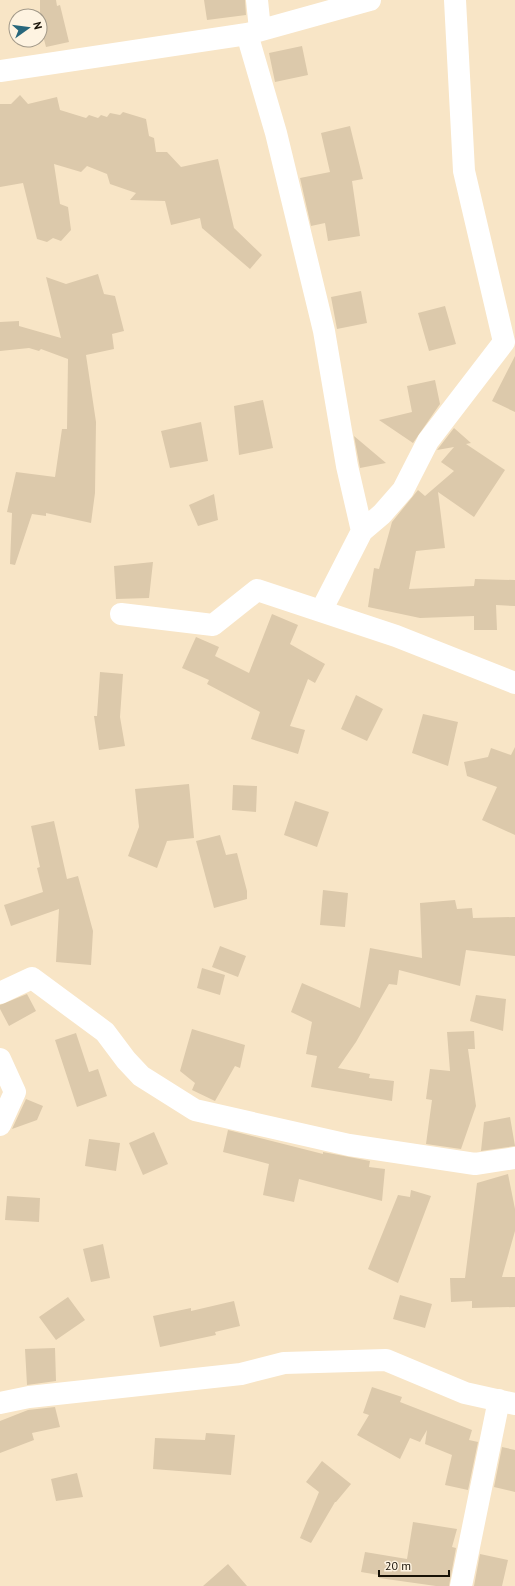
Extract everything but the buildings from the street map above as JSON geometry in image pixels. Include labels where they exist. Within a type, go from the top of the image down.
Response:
[{"type":"street","points":[[257,0],[253,32],[324,331],[347,466],[362,531]]},
{"type":"street","points":[[0,71],[253,32],[370,0]]},
{"type":"street","points":[[321,611],[362,531],[382,514],[403,490],[428,441],[504,342],[464,171],[454,0]]},
{"type":"street","points":[[121,614],[213,625],[257,590],[396,636],[515,683]]},
{"type":"street","points":[[0,993],[32,978],[105,1032],[126,1060],[141,1076],[194,1110],[349,1146],[475,1164],[515,1158]]},
{"type":"street","points":[[0,1059],[15,1092],[0,1125]]},
{"type":"street","points":[[0,1403],[29,1397],[241,1374],[284,1363],[386,1360],[465,1393],[507,1402],[462,1586]]}]
